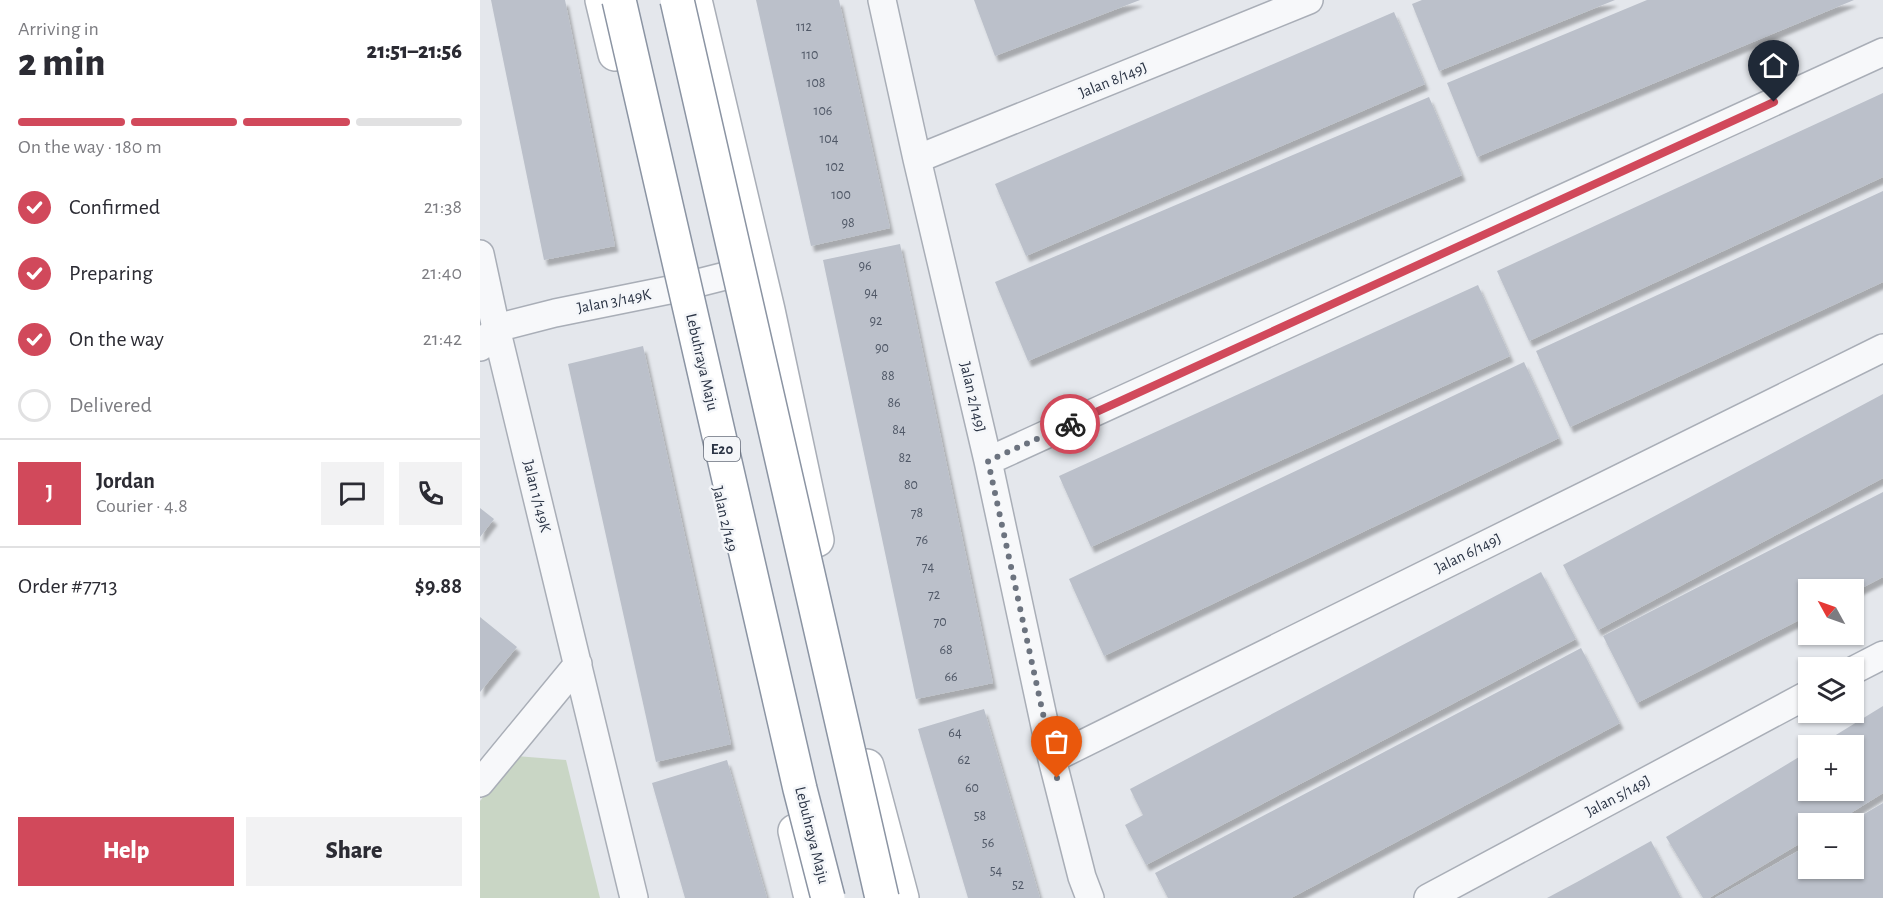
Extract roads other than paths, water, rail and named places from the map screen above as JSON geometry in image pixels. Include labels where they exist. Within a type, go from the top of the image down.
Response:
[{"type":"main road","name":"Jalan 2/149","points":[[602,0],[674,289],[811,898]]},
{"type":"main road","name":"Lebuhraya Maju","points":[[619,0],[798,778],[828,898]]},
{"type":"main road","points":[[677,0],[882,898]]},
{"type":"main road","points":[[695,0],[770,322],[854,716],[902,898]]},
{"type":"street","name":"Jalan 2/149J","points":[[882,0],[988,461],[1052,759],[1082,877],[1090,898]]},
{"type":"street","name":"Jalan 8/149J","points":[[917,159],[1309,0]]},
{"type":"street","points":[[988,461],[1883,52]]},
{"type":"street","name":"Jalan 1/149K","points":[[480,254],[488,337],[578,664],[634,898]]},
{"type":"street","name":"Jalan 3/149K","points":[[488,337],[555,313],[674,289],[757,268]]},
{"type":"street","name":"Jalan 6/149J","points":[[1052,759],[1883,348]]},
{"type":"street","points":[[1864,665],[1883,655]]},
{"type":"street","points":[[480,783],[578,664]]},
{"type":"street","name":"Jalan 5/149J","points":[[1428,898],[1798,700]]}]
